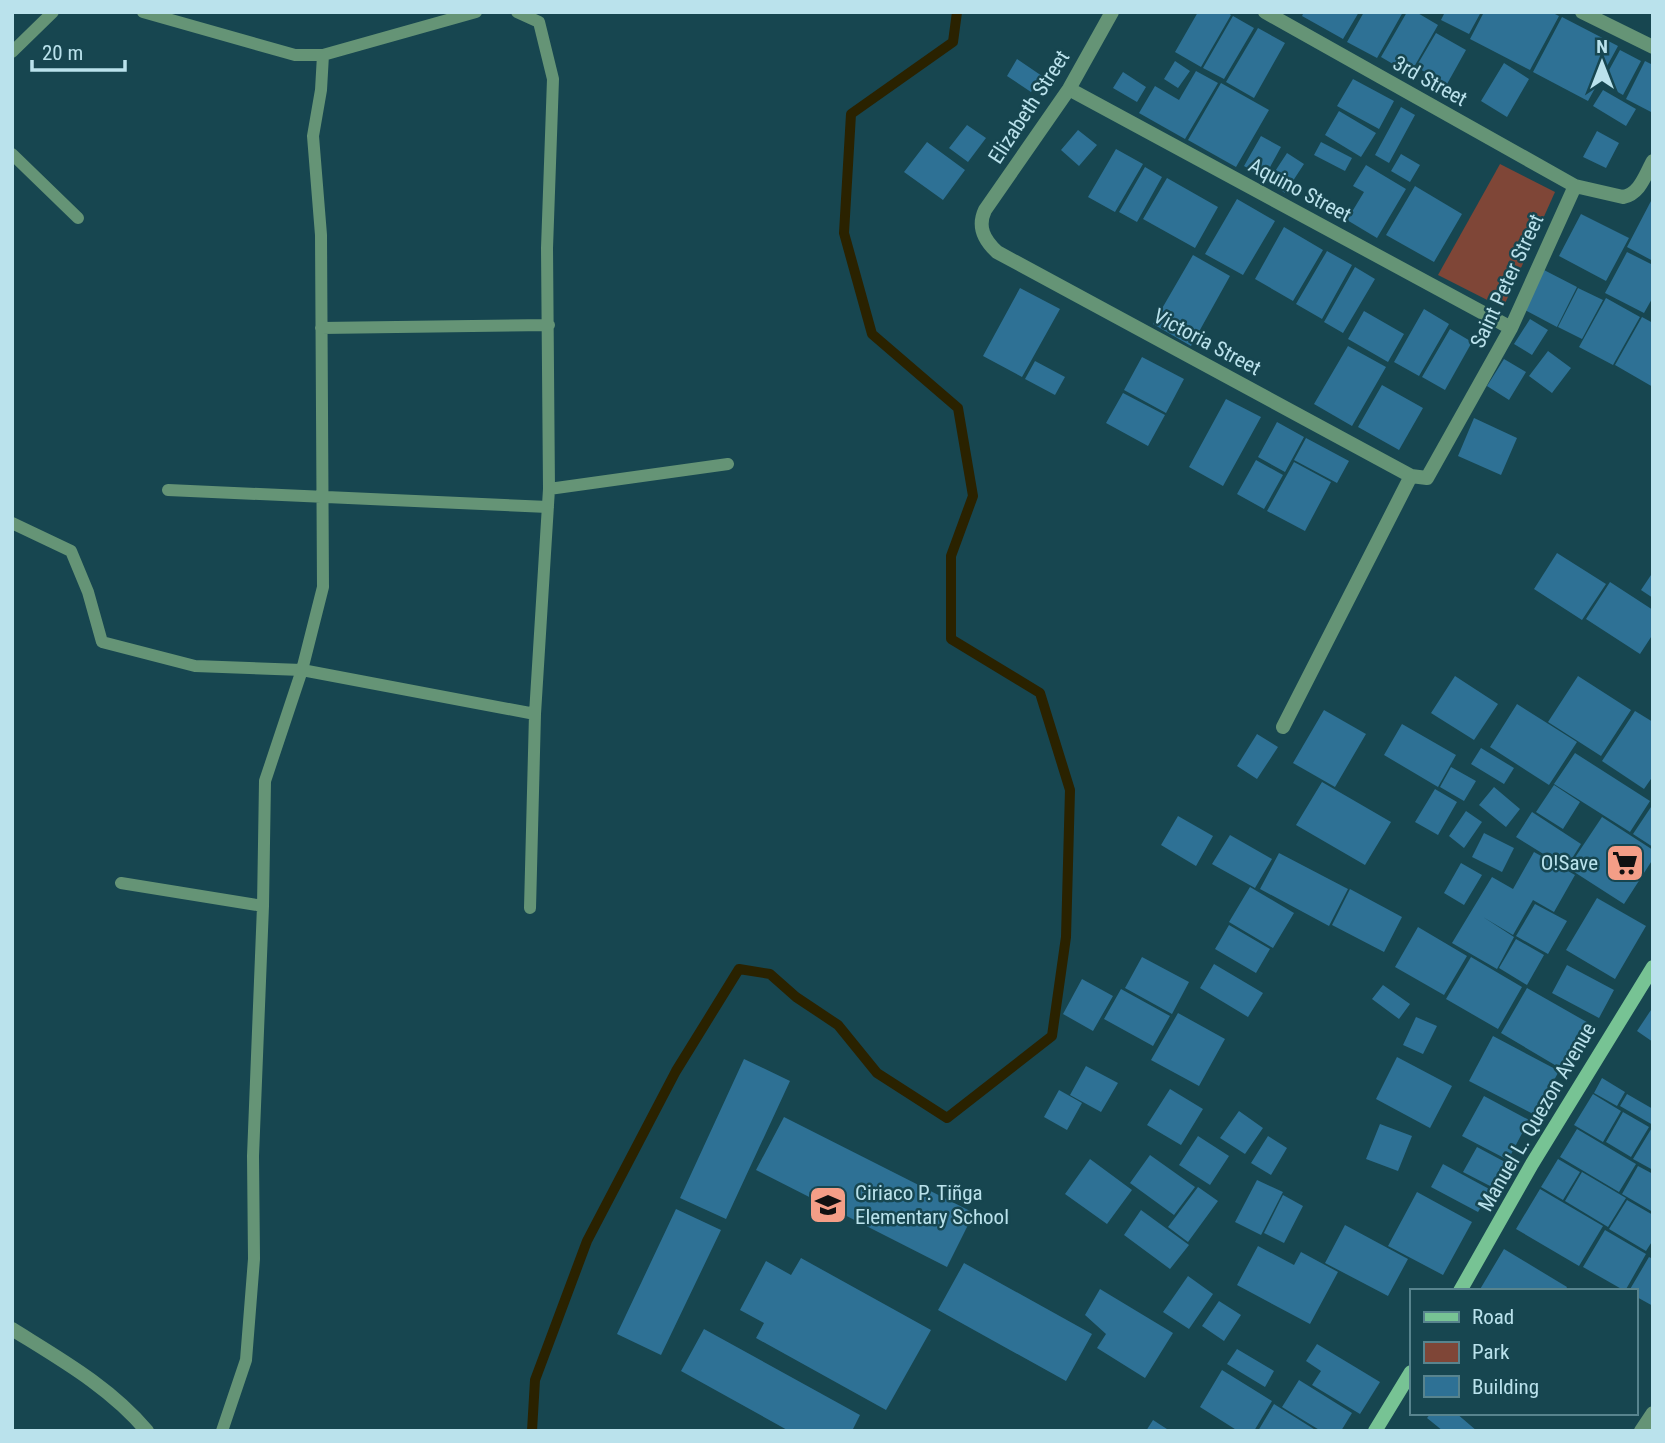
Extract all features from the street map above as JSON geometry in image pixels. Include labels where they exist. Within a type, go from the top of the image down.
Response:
[{"type":"main road","name":"Manuel L. Quezon Avenue","points":[[1461,1289],[1532,1164],[1653,967]]},
{"type":"main road","points":[[1375,1431],[1410,1374]]},
{"type":"street","name":"Elizabeth Street","points":[[981,224],[985,210],[1069,89],[1112,12]]},
{"type":"street","name":"3rd Street","points":[[1265,12],[1575,186]]},
{"type":"street","points":[[1582,12],[1653,47]]},
{"type":"street","name":"Aquino Street","points":[[1069,89],[1511,328]]},
{"type":"street","points":[[1575,186],[1623,197],[1630,196],[1637,191],[1653,161]]},
{"type":"street","name":"Saint Peter Street","points":[[1427,478],[1511,328],[1575,186]]},
{"type":"street","name":"Victoria Street","points":[[981,224],[985,239],[997,252],[1411,476],[1427,478]]},
{"type":"street","points":[[1283,727],[1411,476]]},
{"type":"street","points":[[12,1329],[80,1371],[129,1409],[147,1431]]},
{"type":"street","points":[[1641,1431],[1653,1413]]},
{"type":"lane","points":[[12,52],[53,12]]},
{"type":"lane","points":[[143,12],[295,55],[323,55],[476,12]]},
{"type":"lane","points":[[517,12],[539,22],[553,79],[547,248],[549,489],[535,714],[530,908]]},
{"type":"lane","points":[[222,1431],[246,1360],[254,1259],[253,1156],[265,781],[302,670],[323,587],[321,235],[313,136],[321,90],[323,55]]},
{"type":"lane","points":[[12,154],[78,218]]},
{"type":"lane","points":[[321,328],[549,325]]},
{"type":"lane","points":[[549,489],[728,464]]},
{"type":"lane","points":[[168,490],[548,507]]},
{"type":"lane","points":[[12,523],[71,551],[88,592],[102,642],[195,666],[302,670],[535,714]]},
{"type":"lane","points":[[121,883],[263,906]]},
{"type":"green space","points":[[1500,164],[1555,192],[1503,308],[1438,275]]},
{"type":"building","points":[[1198,12],[1227,12],[1231,15],[1201,67],[1175,52]]},
{"type":"building","points":[[1304,12],[1359,12],[1343,39],[1302,16]]},
{"type":"building","points":[[1364,12],[1403,12],[1377,58],[1347,42]]},
{"type":"building","points":[[1407,12],[1416,12],[1438,25],[1410,74],[1381,57]]},
{"type":"building","points":[[1445,12],[1481,12],[1469,34],[1441,20]]},
{"type":"building","points":[[1484,12],[1551,12],[1559,16],[1530,70],[1470,39]]},
{"type":"building","points":[[1233,16],[1254,28],[1224,79],[1203,68]]},
{"type":"building","points":[[1562,17],[1618,46],[1588,101],[1533,72]]},
{"type":"building","points":[[1258,28],[1285,43],[1254,98],[1226,82]]},
{"type":"building","points":[[1436,33],[1466,50],[1447,84],[1416,67]]},
{"type":"building","points":[[1620,50],[1641,61],[1623,95],[1602,83]]},
{"type":"building","points":[[1017,59],[1042,76],[1031,92],[1007,76]]},
{"type":"building","points":[[1175,61],[1190,71],[1178,88],[1164,79]]},
{"type":"building","points":[[1645,61],[1653,65],[1653,113],[1626,99]]},
{"type":"building","points":[[1504,63],[1529,79],[1507,117],[1481,101]]},
{"type":"building","points":[[1196,71],[1218,83],[1185,139],[1139,113],[1155,86],[1179,100]]},
{"type":"building","points":[[1123,72],[1146,87],[1137,102],[1113,88]]},
{"type":"building","points":[[1353,79],[1394,101],[1379,129],[1337,106]]},
{"type":"building","points":[[1221,83],[1269,110],[1236,167],[1188,140]]},
{"type":"building","points":[[1603,90],[1636,109],[1626,126],[1593,106]]},
{"type":"building","points":[[1401,107],[1415,115],[1389,163],[1375,155]]},
{"type":"building","points":[[1339,111],[1376,133],[1361,157],[1325,135]]},
{"type":"building","points":[[967,125],[986,138],[968,162],[949,148]]},
{"type":"building","points":[[1078,130],[1097,145],[1079,166],[1061,150]]},
{"type":"building","points":[[1597,131],[1619,143],[1606,168],[1583,157]]},
{"type":"building","points":[[1261,136],[1281,147],[1264,178],[1244,166]]},
{"type":"building","points":[[927,142],[965,170],[943,200],[904,172]]},
{"type":"building","points":[[1321,142],[1352,158],[1345,171],[1314,155]]},
{"type":"building","points":[[1116,149],[1143,164],[1115,212],[1088,197]]},
{"type":"building","points":[[1287,153],[1304,164],[1285,193],[1268,182]]},
{"type":"building","points":[[1401,154],[1420,165],[1410,182],[1391,171]]},
{"type":"building","points":[[1366,165],[1406,189],[1377,238],[1347,220],[1364,192],[1353,186]]},
{"type":"building","points":[[1145,167],[1162,177],[1137,222],[1119,212]]},
{"type":"building","points":[[1167,178],[1218,207],[1195,248],[1143,219]]},
{"type":"building","points":[[1415,186],[1462,214],[1434,262],[1386,235]]},
{"type":"building","points":[[1237,199],[1275,221],[1243,275],[1205,254]]},
{"type":"building","points":[[1651,201],[1653,202],[1653,261],[1627,247]]},
{"type":"building","points":[[1581,214],[1629,238],[1606,281],[1559,256]]},
{"type":"building","points":[[1284,227],[1323,250],[1293,301],[1255,279]]},
{"type":"building","points":[[1327,251],[1352,265],[1322,319],[1296,304]]},
{"type":"building","points":[[1627,252],[1653,265],[1653,297],[1644,313],[1605,293]]},
{"type":"building","points":[[1193,255],[1230,276],[1191,346],[1153,324]]},
{"type":"building","points":[[1355,267],[1375,279],[1343,333],[1324,322]]},
{"type":"building","points":[[1544,270],[1577,287],[1557,327],[1523,309]]},
{"type":"building","points":[[1020,288],[1060,309],[1022,377],[983,356]]},
{"type":"building","points":[[1578,288],[1603,300],[1582,339],[1558,327]]},
{"type":"building","points":[[1606,298],[1640,317],[1613,365],[1579,347]]},
{"type":"building","points":[[1424,309],[1449,324],[1419,376],[1394,362]]},
{"type":"building","points":[[1364,311],[1404,334],[1388,362],[1348,339]]},
{"type":"building","points":[[1642,317],[1653,323],[1653,387],[1615,365]]},
{"type":"building","points":[[1530,319],[1548,330],[1532,355],[1514,344]]},
{"type":"building","points":[[1450,329],[1472,342],[1445,390],[1422,377]]},
{"type":"building","points":[[1348,346],[1386,367],[1352,426],[1314,404]]},
{"type":"building","points":[[1548,351],[1571,368],[1552,393],[1529,376]]},
{"type":"building","points":[[1142,357],[1184,379],[1166,413],[1124,390]]},
{"type":"building","points":[[1504,359],[1526,372],[1509,400],[1487,386]]},
{"type":"building","points":[[1035,361],[1065,377],[1055,395],[1025,379]]},
{"type":"building","points":[[1382,385],[1423,408],[1399,450],[1358,427]]},
{"type":"building","points":[[1123,393],[1165,415],[1148,446],[1106,423]]},
{"type":"building","points":[[1226,399],[1261,417],[1223,486],[1189,467]]},
{"type":"building","points":[[1474,418],[1517,438],[1501,475],[1458,456]]},
{"type":"building","points":[[1277,422],[1304,437],[1285,472],[1258,457]]},
{"type":"building","points":[[1306,438],[1349,461],[1337,483],[1294,460]]},
{"type":"building","points":[[1256,460],[1283,475],[1264,509],[1237,494]]},
{"type":"building","points":[[1294,462],[1331,482],[1305,531],[1267,511]]},
{"type":"building","points":[[1557,553],[1606,584],[1582,620],[1534,589]]},
{"type":"building","points":[[1653,572],[1653,598],[1641,590]]},
{"type":"building","points":[[1610,582],[1653,610],[1653,634],[1640,654],[1586,619]]},
{"type":"building","points":[[1455,676],[1498,704],[1474,740],[1431,713]]},
{"type":"building","points":[[1578,676],[1631,710],[1601,756],[1548,722]]},
{"type":"building","points":[[1517,704],[1577,742],[1549,785],[1490,747]]},
{"type":"building","points":[[1324,710],[1366,734],[1335,787],[1293,763]]},
{"type":"building","points":[[1635,711],[1653,722],[1653,776],[1644,789],[1602,761]]},
{"type":"building","points":[[1402,724],[1456,755],[1438,787],[1384,755]]},
{"type":"building","points":[[1257,734],[1278,747],[1257,779],[1237,766]]},
{"type":"building","points":[[1481,748],[1514,768],[1504,784],[1471,764]]},
{"type":"building","points":[[1575,753],[1650,801],[1630,832],[1554,784]]},
{"type":"building","points":[[1451,767],[1476,781],[1464,801],[1440,787]]},
{"type":"building","points":[[1322,782],[1391,822],[1365,865],[1296,825]]},
{"type":"building","points":[[1554,785],[1580,802],[1563,829],[1536,812]]},
{"type":"building","points":[[1494,787],[1520,809],[1506,827],[1479,805]]},
{"type":"building","points":[[1435,789],[1457,802],[1438,835],[1415,822]]},
{"type":"building","points":[[1653,804],[1653,847],[1633,834]]},
{"type":"building","points":[[1466,811],[1482,822],[1464,848],[1449,836]]},
{"type":"building","points":[[1532,812],[1581,844],[1566,868],[1516,837]]},
{"type":"building","points":[[1178,816],[1213,836],[1196,866],[1161,845]]},
{"type":"building","points":[[1602,817],[1653,850],[1653,859],[1624,904],[1568,868]]},
{"type":"building","points":[[1484,833],[1514,848],[1502,872],[1472,857]]},
{"type":"building","points":[[1230,835],[1272,859],[1255,888],[1212,864]]},
{"type":"building","points":[[1534,852],[1575,875],[1554,912],[1533,900],[1513,935],[1483,917],[1514,937],[1497,969],[1452,943],[1492,877],[1513,889]]},
{"type":"building","points":[[1279,853],[1348,889],[1329,926],[1260,889]]},
{"type":"building","points":[[1461,863],[1482,875],[1464,905],[1444,893]]},
{"type":"building","points":[[1250,887],[1294,913],[1273,948],[1229,922]]},
{"type":"building","points":[[1350,889],[1402,917],[1384,952],[1332,925]]},
{"type":"building","points":[[1597,898],[1646,926],[1615,979],[1566,950]]},
{"type":"building","points":[[1535,904],[1567,921],[1548,954],[1516,936]]},
{"type":"building","points":[[1229,925],[1270,949],[1256,973],[1215,949]]},
{"type":"building","points":[[1418,927],[1467,956],[1444,995],[1395,967]]},
{"type":"building","points":[[1516,939],[1544,955],[1527,985],[1499,968]]},
{"type":"building","points":[[1142,957],[1189,982],[1172,1014],[1125,988]]},
{"type":"building","points":[[1471,957],[1522,987],[1498,1029],[1446,999]]},
{"type":"building","points":[[1214,964],[1263,993],[1248,1017],[1200,988]]},
{"type":"building","points":[[1567,965],[1614,990],[1599,1018],[1552,993]]},
{"type":"building","points":[[1082,979],[1113,996],[1093,1031],[1063,1014]]},
{"type":"building","points":[[1383,985],[1410,1004],[1399,1019],[1372,999]]},
{"type":"building","points":[[1527,988],[1592,1025],[1565,1071],[1501,1033]]},
{"type":"building","points":[[1121,989],[1170,1016],[1153,1046],[1104,1019]]},
{"type":"building","points":[[1653,1007],[1653,1042],[1637,1031]]},
{"type":"building","points":[[1178,1013],[1225,1039],[1199,1086],[1151,1060]]},
{"type":"building","points":[[1416,1017],[1437,1026],[1423,1054],[1403,1045]]},
{"type":"building","points":[[1493,1036],[1559,1071],[1535,1115],[1469,1081]]},
{"type":"building","points":[[1397,1057],[1452,1086],[1430,1128],[1376,1099]]},
{"type":"building","points":[[744,1059],[790,1081],[726,1219],[680,1198]]},
{"type":"building","points":[[1086,1066],[1118,1083],[1101,1112],[1070,1095]]},
{"type":"building","points":[[1602,1078],[1625,1092],[1617,1106],[1594,1093]]},
{"type":"building","points":[[1170,1089],[1203,1109],[1181,1145],[1147,1125]]},
{"type":"building","points":[[1059,1090],[1082,1103],[1067,1130],[1044,1117]]},
{"type":"building","points":[[1593,1094],[1621,1111],[1603,1142],[1574,1125]]},
{"type":"building","points":[[1627,1094],[1653,1109],[1653,1125],[1620,1106]]},
{"type":"building","points":[[1484,1096],[1529,1120],[1508,1160],[1462,1136]]},
{"type":"building","points":[[1239,1111],[1263,1128],[1245,1154],[1220,1138]]},
{"type":"building","points":[[1623,1112],[1649,1127],[1631,1157],[1606,1142]]},
{"type":"building","points":[[784,1117],[974,1213],[947,1267],[756,1170]]},
{"type":"building","points":[[1380,1124],[1412,1136],[1398,1171],[1366,1159]]},
{"type":"building","points":[[1653,1126],[1653,1170],[1633,1159]]},
{"type":"building","points":[[1577,1129],[1636,1164],[1619,1192],[1560,1157]]},
{"type":"building","points":[[1198,1136],[1229,1156],[1210,1185],[1179,1165]]},
{"type":"building","points":[[1268,1136],[1287,1148],[1271,1175],[1251,1163]]},
{"type":"building","points":[[1477,1147],[1505,1162],[1492,1187],[1463,1172]]},
{"type":"building","points":[[1150,1155],[1195,1187],[1174,1215],[1130,1183]]},
{"type":"building","points":[[1090,1159],[1132,1190],[1107,1224],[1065,1194]]},
{"type":"building","points":[[1558,1159],[1580,1172],[1563,1200],[1541,1187]]},
{"type":"building","points":[[1443,1164],[1491,1190],[1478,1212],[1431,1187]]},
{"type":"building","points":[[1638,1166],[1653,1174],[1653,1212],[1622,1194]]},
{"type":"building","points":[[1582,1172],[1626,1198],[1608,1227],[1565,1201]]},
{"type":"building","points":[[1257,1180],[1283,1192],[1261,1235],[1235,1222]]},
{"type":"building","points":[[1198,1187],[1218,1201],[1188,1242],[1168,1227]]},
{"type":"building","points":[[1540,1189],[1603,1226],[1579,1266],[1516,1229]]},
{"type":"building","points":[[1417,1192],[1472,1222],[1443,1275],[1388,1246]]},
{"type":"building","points":[[1283,1195],[1303,1206],[1284,1243],[1264,1233]]},
{"type":"building","points":[[1627,1200],[1653,1215],[1653,1240],[1646,1251],[1609,1229]]},
{"type":"building","points":[[676,1209],[721,1230],[661,1355],[617,1334]]},
{"type":"building","points":[[1141,1210],[1189,1245],[1170,1269],[1124,1235]]},
{"type":"building","points":[[1345,1225],[1408,1259],[1388,1296],[1325,1263]]},
{"type":"building","points":[[1605,1230],[1646,1254],[1626,1289],[1622,1289],[1583,1267]]},
{"type":"building","points":[[1258,1246],[1294,1265],[1301,1252],[1338,1272],[1310,1324],[1237,1285]]},
{"type":"building","points":[[1504,1249],[1567,1287],[1566,1289],[1480,1289]]},
{"type":"building","points":[[1649,1257],[1653,1259],[1653,1306],[1637,1297],[1637,1289],[1630,1289]]},
{"type":"building","points":[[801,1258],[931,1330],[886,1410],[756,1338],[764,1323],[740,1310],[766,1261],[791,1275]]},
{"type":"building","points":[[964,1263],[1092,1334],[1066,1381],[938,1310]]},
{"type":"building","points":[[1188,1276],[1213,1294],[1189,1329],[1163,1312]]},
{"type":"building","points":[[1100,1289],[1173,1333],[1145,1378],[1097,1348],[1106,1334],[1085,1315]]},
{"type":"building","points":[[1219,1301],[1241,1315],[1224,1341],[1202,1326]]},
{"type":"building","points":[[704,1329],[860,1415],[852,1431],[789,1431],[681,1371]]},
{"type":"building","points":[[1317,1344],[1380,1382],[1360,1414],[1312,1385],[1321,1371],[1306,1361]]},
{"type":"building","points":[[1237,1349],[1274,1371],[1265,1387],[1227,1364]]},
{"type":"building","points":[[1222,1370],[1272,1401],[1254,1431],[1238,1431],[1200,1407]]},
{"type":"building","points":[[1299,1380],[1352,1413],[1341,1431],[1321,1431],[1282,1407]]},
{"type":"building","points":[[1274,1404],[1317,1431],[1258,1431]]},
{"type":"building","points":[[1429,1415],[1458,1415],[1477,1431],[1443,1431],[1427,1418]]},
{"type":"building","points":[[1153,1420],[1170,1431],[1146,1431]]},
{"type":"waterway","points":[[532,1431],[535,1380],[587,1241],[676,1071],[739,969],[770,974],[796,997],[838,1025],[877,1073],[947,1118],[1052,1036],[1066,937],[1070,790],[1040,693],[951,639],[951,556],[973,496],[958,408],[872,334],[844,233],[851,114],[953,42],[957,12]]},
{"type":"place","name":"O!Save","points":[[1625,863]]},
{"type":"place","name":"Ciriaco P. Tiñga Elementary School","points":[[828,1205]]}]
